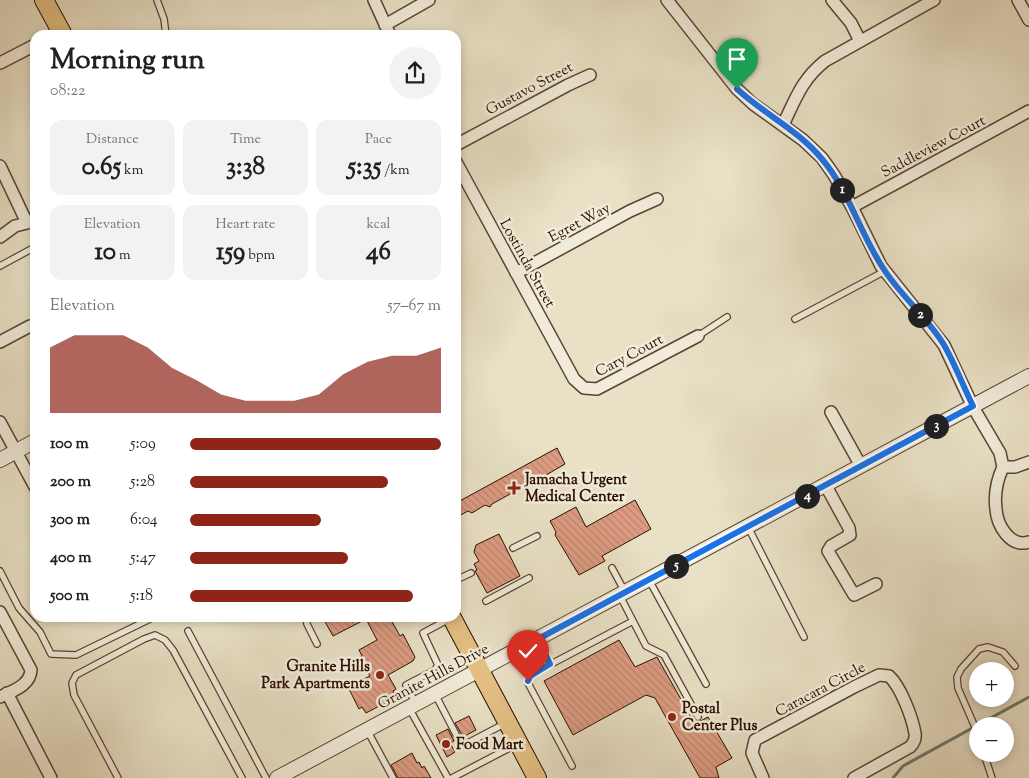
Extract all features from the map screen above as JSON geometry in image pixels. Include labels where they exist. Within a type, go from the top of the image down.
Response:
[{"type":"main road","points":[[44,0],[57,30]]},
{"type":"main road","points":[[453,622],[481,669],[537,778]]},
{"type":"street","points":[[374,0],[388,30],[429,0]]},
{"type":"street","points":[[667,0],[737,89],[753,104],[803,140],[822,158],[834,175],[885,271],[944,344],[973,406],[1000,453],[1003,467],[997,480],[996,509],[999,521],[1008,537],[1014,542],[1022,544],[1029,542]]},
{"type":"street","points":[[832,0],[851,24],[860,41]]},
{"type":"street","points":[[783,125],[802,84],[825,61],[934,0]]},
{"type":"street","points":[[1018,0],[1029,20]]},
{"type":"street","points":[[0,63],[30,48]]},
{"type":"street","name":"Gustavo Street","points":[[461,142],[590,75]]},
{"type":"street","name":"Saddleview Court","points":[[852,207],[1029,112]]},
{"type":"street","points":[[0,166],[30,219]]},
{"type":"street","name":"Lostinda Street","points":[[461,171],[574,379]]},
{"type":"street","name":"Egret Way","points":[[516,273],[630,212],[657,200]]},
{"type":"street","points":[[0,237],[15,226],[30,221]]},
{"type":"street","points":[[0,342],[30,326]]},
{"type":"street","name":"Cary Court","points":[[574,379],[584,388],[597,389],[698,336]]},
{"type":"street","name":"Granite Hills Drive","points":[[282,777],[1029,376]]},
{"type":"street","points":[[832,412],[861,466]]},
{"type":"street","points":[[0,422],[30,478]]},
{"type":"street","points":[[0,460],[30,444]]},
{"type":"street","points":[[1003,467],[1015,467],[1029,462]]},
{"type":"street","points":[[826,486],[849,528],[850,535],[831,546],[828,551],[854,595],[876,584]]},
{"type":"street","points":[[0,612],[31,670],[27,683],[4,695],[50,778]]},
{"type":"street","name":"Caracara Circle","points":[[763,778],[752,753],[755,740],[854,686],[879,676],[890,676],[902,695],[915,734],[914,741],[910,747],[854,778]]},
{"type":"lane","points":[[157,0],[164,19],[165,30]]},
{"type":"lane","points":[[0,266],[30,250]]},
{"type":"lane","points":[[795,319],[885,271]]},
{"type":"lane","points":[[698,336],[727,317]]},
{"type":"lane","points":[[748,528],[804,637]]},
{"type":"lane","points":[[513,548],[537,536]]},
{"type":"lane","points":[[612,568],[632,621],[646,646],[664,655],[698,717]]},
{"type":"lane","points":[[0,571],[19,608],[30,621]]},
{"type":"lane","points":[[461,578],[471,573]]},
{"type":"lane","points":[[486,601],[530,578]]},
{"type":"lane","points":[[649,580],[706,684]]},
{"type":"lane","points":[[572,766],[528,683],[530,676],[632,621]]},
{"type":"lane","points":[[31,622],[40,632],[51,654],[76,656],[144,622]]},
{"type":"lane","points":[[307,622],[317,644]]},
{"type":"lane","points":[[443,622],[423,632],[438,665],[435,670],[406,685],[413,706],[448,778]]},
{"type":"lane","points":[[188,631],[266,778]]},
{"type":"lane","points":[[118,778],[74,695],[72,683],[76,676],[144,639],[155,636],[165,640],[173,650],[242,778]]},
{"type":"lane","points":[[538,639],[550,664]]},
{"type":"lane","points":[[969,717],[958,688],[957,677],[961,669],[979,649],[988,647],[1003,652],[1015,666]]},
{"type":"lane","points":[[435,694],[462,746],[508,722]]},
{"type":"lane","points":[[367,730],[393,778]]},
{"type":"lane","points":[[452,778],[519,743]]},
{"type":"lane","points":[[987,762],[992,778]]},
{"type":"building","points":[[557,448],[565,464],[492,504],[490,507],[485,505],[472,513],[468,511],[461,515],[461,500]]},
{"type":"building","points":[[635,500],[651,529],[602,556],[605,561],[579,575],[555,535],[556,532],[550,521],[576,507],[586,527]]},
{"type":"building","points":[[499,534],[520,576],[487,593],[475,571],[477,570],[474,564],[479,561],[474,552],[476,545]]},
{"type":"building","points":[[325,622],[360,622],[333,636]]},
{"type":"building","points":[[368,622],[392,622],[400,636],[403,634],[415,657],[413,661],[388,675],[396,689],[393,691],[396,697],[366,713],[362,707],[359,709],[348,687],[370,676],[360,658],[362,656],[359,650],[377,640]]},
{"type":"building","points":[[619,640],[635,667],[657,657],[695,724],[708,717],[732,758],[716,767],[719,778],[700,778],[655,698],[646,695],[573,735],[544,681]]},
{"type":"building","points":[[469,716],[476,730],[463,737],[455,723]]},
{"type":"building","name":"Food Mart","points":[[448,729],[454,741],[450,743],[455,752],[447,757],[436,735]]},
{"type":"building","points":[[412,753],[417,763],[419,762],[422,768],[424,766],[431,778],[398,778],[391,765]]},
{"type":"waterway","points":[[893,778],[903,766],[1029,697]]},
{"type":"place","name":"Jamacha Urgent Medical Center","points":[[514,488]]},
{"type":"place","name":"Granite Hills Park Apartments","points":[[380,675]]},
{"type":"place","name":"Postal Center Plus","points":[[672,717]]},
{"type":"place","name":"Food Mart","points":[[446,744]]},
{"type":"route","points":[[528,681],[528,677],[550,664],[538,639],[973,406],[944,344],[885,271],[852,207],[822,158],[803,140],[753,104],[737,89]]}]
